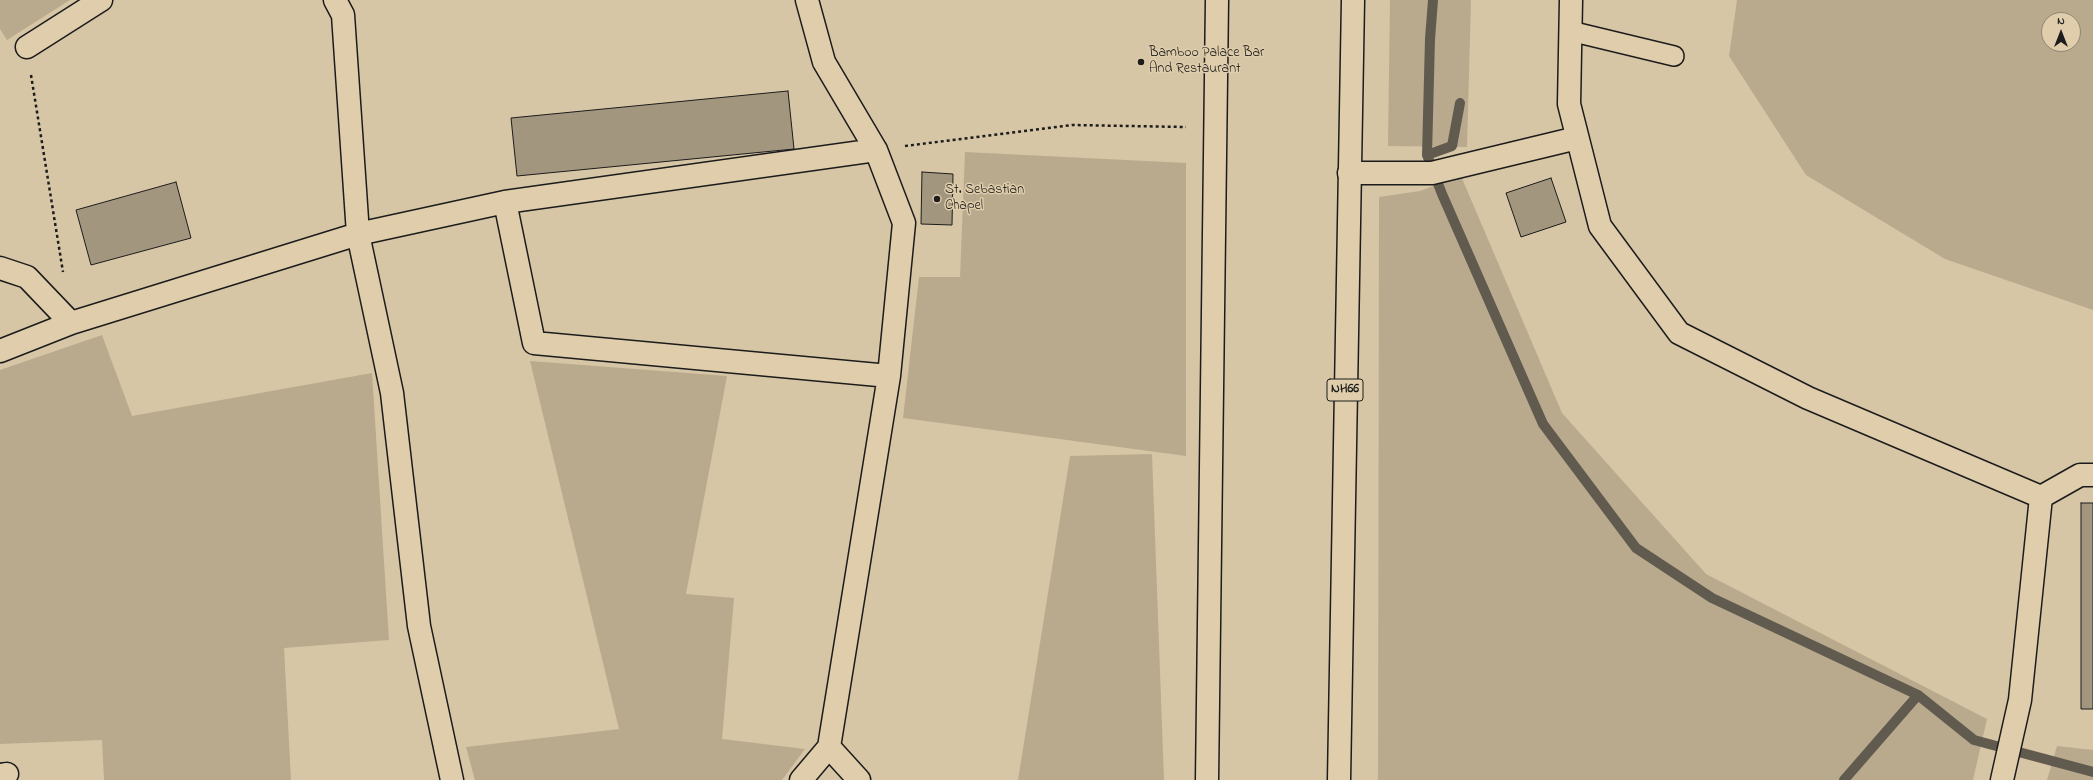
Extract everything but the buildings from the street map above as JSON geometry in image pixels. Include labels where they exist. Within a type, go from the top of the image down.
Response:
[{"type":"main road","points":[[27,47],[101,0]]},
{"type":"main road","points":[[335,0],[344,15],[358,234],[392,393],[419,626],[452,780]]},
{"type":"main road","points":[[801,780],[829,747],[889,376],[904,223],[876,150],[824,62],[807,0]]},
{"type":"main road","points":[[1207,780],[1217,0]]},
{"type":"main road","name":"NH66","points":[[1339,780],[1353,0]]},
{"type":"main road","points":[[1571,0],[1569,104],[1600,226],[1679,332],[1808,398],[2041,497]]},
{"type":"main road","points":[[1349,172],[1432,172],[1577,138]]},
{"type":"main road","points":[[0,351],[71,323],[358,234],[505,202],[876,150]]},
{"type":"main road","points":[[505,202],[534,344],[889,376]]},
{"type":"main road","points":[[0,268],[27,277],[71,323]]},
{"type":"main road","points":[[2041,497],[2080,475],[2093,476]]},
{"type":"main road","points":[[2003,777],[2020,700],[2041,497]]},
{"type":"main road","points":[[829,747],[859,780]]},
{"type":"lane","points":[[1570,31],[1674,56]]},
{"type":"path","points":[[27,47],[63,275]]},
{"type":"path","points":[[876,150],[1072,125],[1215,128]]},
{"type":"shaded area","points":[[0,0],[70,0],[7,40],[0,29]]},
{"type":"shaded area","points":[[1390,0],[1471,0],[1467,147],[1388,146]]},
{"type":"shaded area","points":[[1737,0],[2093,0],[2093,310],[1945,259],[1806,175],[1729,56]]},
{"type":"shaded area","points":[[965,152],[1186,163],[1186,456],[903,418],[919,277],[960,277]]},
{"type":"shaded area","points":[[1461,176],[1562,413],[1706,574],[1987,719],[1973,780],[1378,780],[1379,197],[1420,191]]},
{"type":"shaded area","points":[[102,335],[132,416],[372,373],[389,640],[284,648],[291,780],[104,780],[102,740],[0,744],[0,370]]},
{"type":"shaded area","points":[[530,361],[727,376],[686,594],[734,598],[722,739],[805,749],[782,780],[475,780],[466,747],[619,729]]},
{"type":"shaded area","points":[[1152,454],[1164,780],[1018,780],[1070,456]]},
{"type":"shaded area","points":[[2057,746],[2093,750],[2093,780],[2047,780]]},
{"type":"waterway","points":[[1433,0],[1430,39],[1427,155],[1442,194],[1543,424],[1636,548],[1712,598],[1918,695],[1974,740],[2093,772]]},
{"type":"waterway","points":[[1427,155],[1452,146],[1460,103]]},
{"type":"waterway","points":[[1844,780],[1918,695]]},
{"type":"place","name":"Bamboo Palace Bar And Restaurant","points":[[1141,62]]},
{"type":"place","name":"St. Sebastian Chapel","points":[[937,199]]}]
